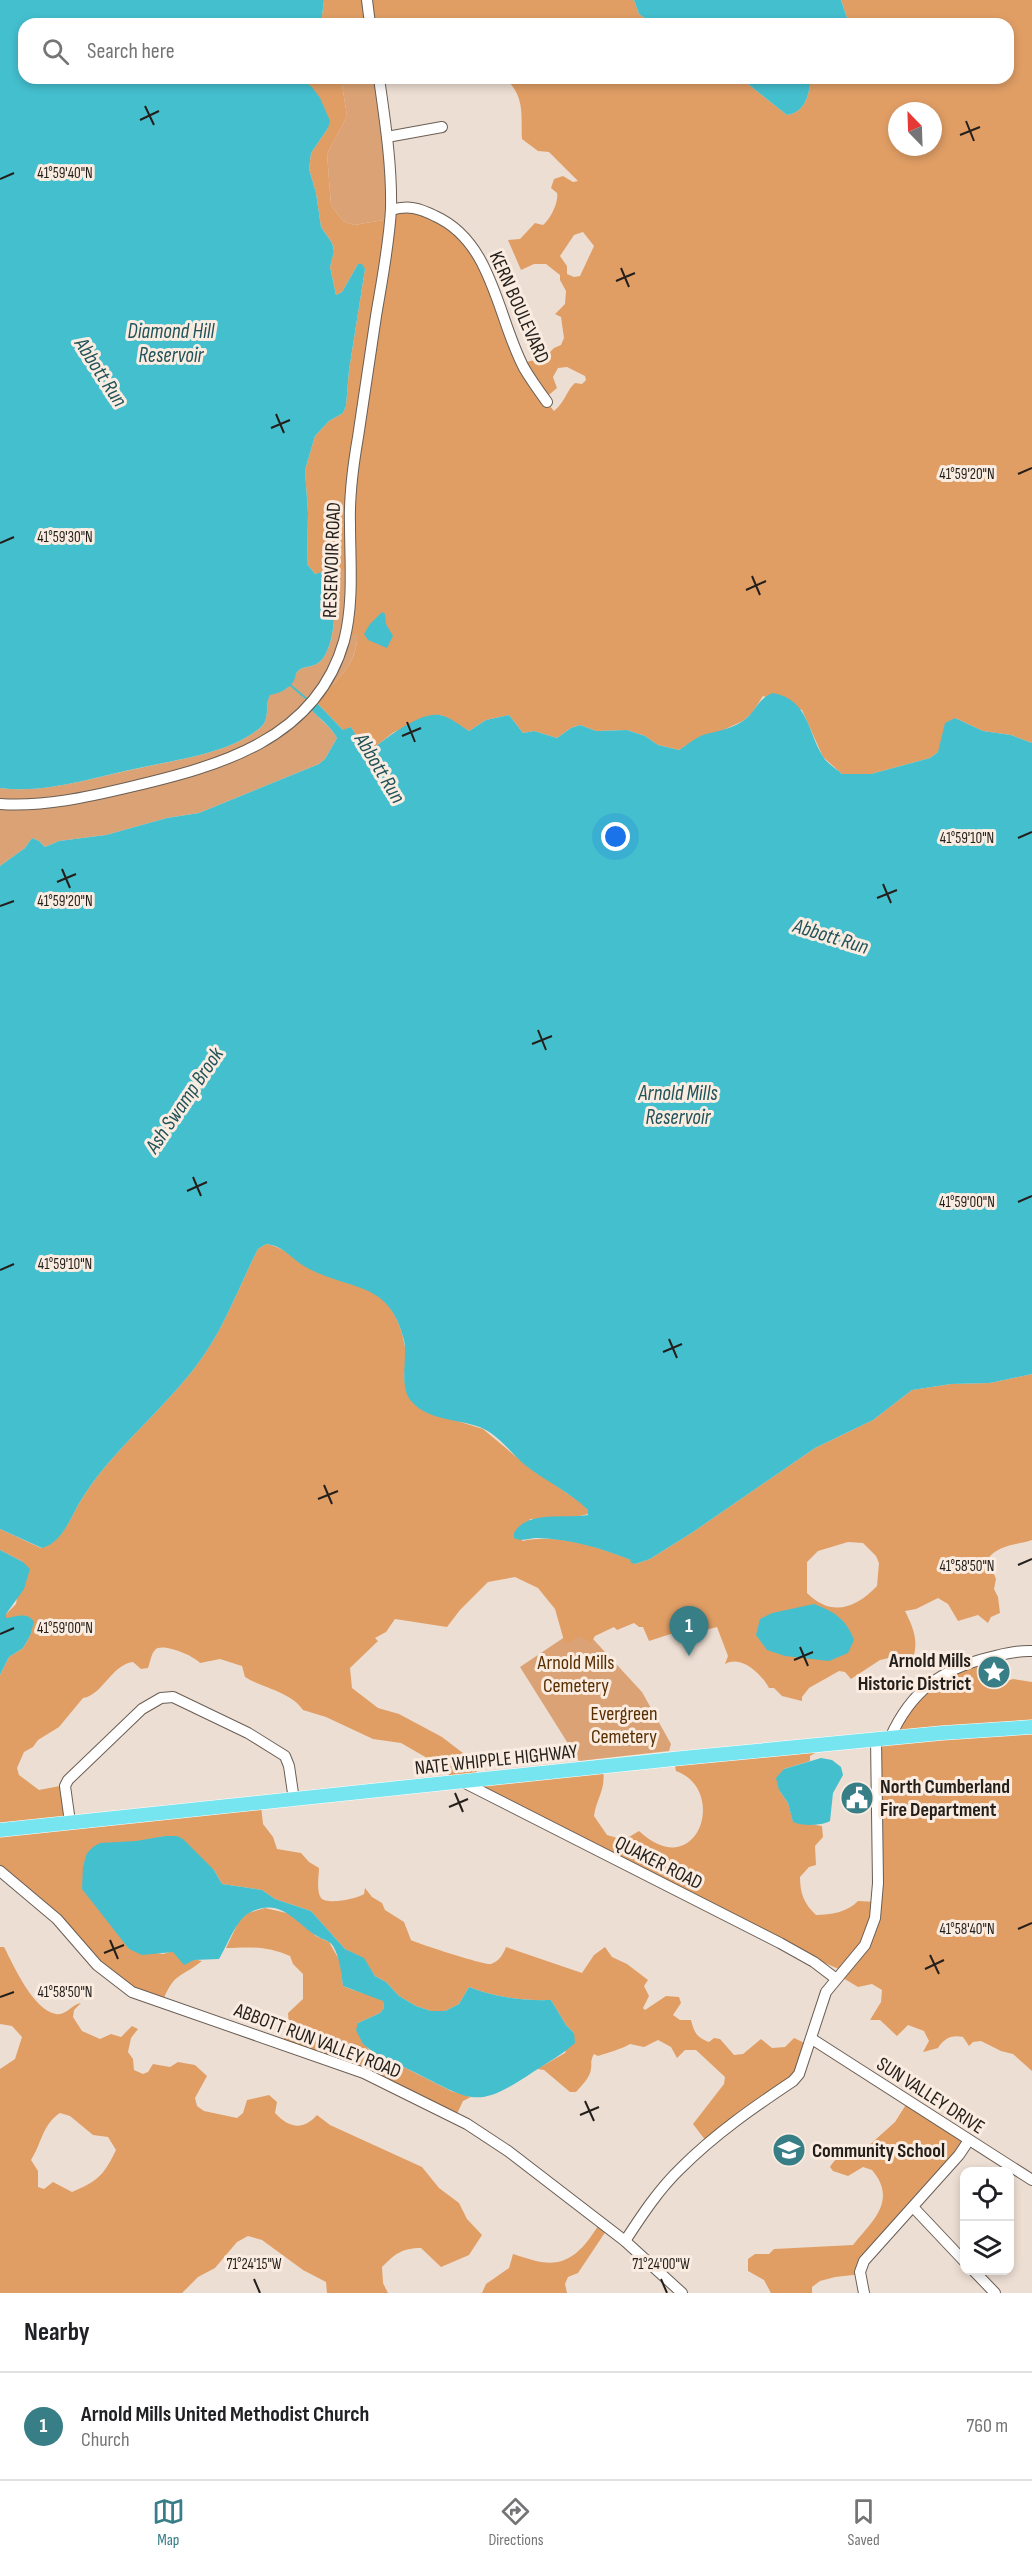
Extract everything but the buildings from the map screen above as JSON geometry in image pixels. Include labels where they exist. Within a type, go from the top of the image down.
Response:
[{"type":"main road","name":"NATE WHIPPLE HIGHWAY","points":[[0,1830],[981,1729],[1032,1727]]},
{"type":"street","points":[[367,0],[369,18]]},
{"type":"street","name":"RESERVOIR ROAD","points":[[0,804],[18,805],[73,800],[201,769],[264,742],[280,732],[306,709],[315,698],[339,654],[348,616],[351,484],[386,259],[391,210],[390,169],[380,84]]},
{"type":"street","points":[[387,137],[442,127]]},
{"type":"street","name":"KERN BOULEVARD","points":[[391,210],[401,207],[420,209],[444,220],[469,240],[496,294],[505,324],[524,368],[547,402]]},
{"type":"street","points":[[625,2241],[659,2192],[680,2168],[738,2118],[793,2081],[804,2065],[817,2013],[826,1992],[835,1978],[865,1945],[875,1917],[879,1875],[883,1739],[929,1683],[942,1675],[975,1661],[1010,1652],[1032,1651]]},
{"type":"street","points":[[70,1822],[66,1786],[68,1780],[141,1709],[161,1698],[173,1697],[248,1733],[285,1756],[289,1766],[294,1800]]},
{"type":"street","name":"QUAKER ROAD","points":[[463,1782],[780,1943],[814,1962],[835,1978]]},
{"type":"street","name":"ABBOTT RUN VALLEY ROAD","points":[[0,1870],[57,1918],[97,1965],[132,1992],[364,2073],[443,2111],[501,2145],[625,2241],[682,2293]]},
{"type":"street","name":"SUN VALLEY DRIVE","points":[[812,2039],[1032,2180]]},
{"type":"street","points":[[864,2293],[860,2272],[864,2260],[913,2207],[969,2140]]},
{"type":"street","points":[[913,2207],[960,2257]]},
{"type":"street","points":[[978,2275],[995,2293]]},
{"type":"green space","points":[[342,84],[378,84],[389,219],[354,225],[343,221],[331,205],[327,154],[347,116]]},
{"type":"green space","points":[[339,570],[350,570],[346,634],[357,634],[357,643],[344,672],[310,707],[337,738],[325,759],[319,764],[199,813],[167,818],[106,835],[59,841],[45,847],[32,838],[25,848],[0,866],[0,788],[53,787],[187,758],[233,744],[260,728],[265,721],[270,694],[285,689],[299,670],[316,665],[329,647],[335,607],[332,573]]},
{"type":"green space","points":[[581,1626],[642,1692],[671,1744],[669,1751],[579,1761],[520,1667]]},
{"type":"shaded area","points":[[324,0],[634,0],[639,14],[645,18],[322,18]]},
{"type":"shaded area","points":[[841,0],[1032,0],[1032,743],[1011,735],[983,731],[955,718],[938,752],[930,758],[871,774],[842,774],[823,757],[802,710],[763,696],[752,713],[743,721],[719,732],[701,736],[679,750],[658,745],[645,736],[627,730],[596,731],[580,725],[571,728],[557,738],[534,731],[523,733],[509,715],[486,720],[469,731],[441,715],[394,732],[367,753],[351,727],[344,731],[316,702],[349,664],[355,650],[357,634],[346,635],[350,570],[315,574],[307,564],[308,513],[305,470],[315,436],[329,421],[343,413],[346,406],[349,370],[365,269],[358,264],[342,292],[336,295],[330,267],[334,250],[321,227],[316,193],[309,169],[311,153],[328,128],[306,84],[342,84],[347,116],[327,154],[331,205],[343,221],[354,225],[389,219],[390,212],[407,208],[464,235],[523,363],[545,357],[561,345],[564,338],[561,317],[555,314],[565,304],[566,291],[560,275],[546,264],[534,264],[521,270],[508,240],[520,239],[535,223],[543,225],[548,219],[557,197],[557,193],[551,188],[554,179],[563,176],[573,182],[578,181],[549,152],[538,151],[522,139],[521,106],[510,84],[748,84],[787,115],[798,110],[805,101],[810,84],[1014,84],[1014,18],[847,18]],"holes":[[[583,232],[594,246],[580,276],[574,277],[567,274],[567,266],[560,256],[574,235]],[[567,367],[585,376],[586,380],[582,384],[575,383],[554,411],[544,399],[557,388],[553,377],[558,368]]]},
{"type":"shaded area","points":[[266,1244],[273,1246],[317,1272],[359,1285],[381,1297],[392,1310],[400,1326],[406,1352],[405,1383],[422,1410],[483,1429],[526,1465],[588,1510],[588,1514],[572,1518],[530,1519],[522,1541],[564,1540],[619,1555],[632,1560],[635,1564],[650,1559],[693,1532],[815,1448],[873,1420],[912,1390],[951,1384],[990,1383],[1032,1374],[1032,1540],[1002,1548],[988,1559],[996,1579],[994,1589],[998,1597],[1000,1613],[991,1617],[988,1623],[978,1615],[958,1621],[948,1604],[938,1598],[916,1609],[905,1611],[914,1634],[913,1658],[906,1661],[897,1656],[880,1660],[851,1679],[845,1672],[839,1671],[809,1688],[802,1697],[802,1701],[782,1696],[774,1688],[769,1688],[762,1677],[745,1664],[731,1662],[725,1664],[728,1656],[717,1627],[683,1636],[680,1631],[649,1641],[643,1627],[634,1623],[617,1630],[614,1627],[595,1636],[591,1643],[580,1636],[565,1644],[555,1609],[538,1588],[515,1577],[488,1582],[460,1610],[447,1627],[395,1619],[386,1632],[375,1638],[378,1641],[350,1668],[352,1688],[378,1708],[399,1714],[442,1737],[476,1763],[477,1780],[603,1769],[602,1788],[594,1816],[607,1835],[624,1840],[639,1831],[659,1845],[677,1847],[690,1841],[699,1828],[703,1813],[701,1796],[692,1781],[676,1771],[674,1762],[823,1748],[810,1756],[810,1761],[784,1769],[779,1790],[788,1803],[793,1821],[822,1826],[823,1837],[815,1846],[816,1865],[809,1867],[800,1877],[804,1898],[808,1907],[816,1915],[838,1912],[858,1901],[877,1902],[873,1742],[891,1739],[927,1687],[976,1663],[984,1684],[990,1687],[1013,1679],[1032,1682],[1032,2071],[1013,2054],[981,2041],[973,2042],[969,2046],[963,2037],[959,2036],[948,2038],[938,2048],[923,2052],[929,2041],[924,2031],[908,2025],[897,2036],[880,2020],[870,2020],[881,2002],[882,1990],[872,1984],[858,1987],[838,1975],[841,1970],[755,1933],[469,1787],[450,1784],[448,1770],[401,1743],[373,1739],[326,1717],[303,1710],[284,1695],[245,1677],[242,1666],[220,1659],[200,1663],[171,1649],[155,1650],[148,1668],[141,1669],[133,1662],[119,1668],[96,1692],[83,1698],[59,1727],[24,1752],[17,1768],[19,1775],[39,1790],[65,1785],[73,1824],[261,1806],[263,1824],[273,1837],[277,1849],[301,1853],[319,1868],[319,1891],[324,1900],[355,1898],[364,1894],[365,1888],[372,1897],[382,1903],[385,1910],[404,1922],[411,1940],[487,1964],[498,1959],[506,1947],[582,1973],[594,1955],[605,1947],[612,1957],[627,1964],[648,1980],[644,1986],[649,1996],[643,2008],[645,2010],[666,1996],[679,1997],[681,2003],[673,2015],[680,2020],[691,2020],[696,2034],[701,2038],[709,2042],[714,2038],[720,2039],[734,2055],[743,2054],[761,2039],[772,2048],[785,2047],[794,2038],[811,2046],[805,2066],[709,2145],[693,2124],[724,2084],[725,2077],[696,2050],[685,2050],[677,2058],[671,2047],[658,2040],[644,2047],[630,2044],[598,2056],[594,2054],[587,2079],[576,2092],[570,2092],[544,2070],[537,2069],[565,2053],[574,2033],[566,2025],[551,2000],[509,1998],[469,1987],[459,2004],[445,2011],[431,2011],[416,2006],[399,1996],[386,1982],[375,1976],[363,1958],[345,1949],[311,1911],[275,1899],[262,1890],[222,1884],[214,1870],[165,1836],[88,1854],[83,1866],[116,1930],[129,1949],[163,1954],[173,1951],[178,1956],[202,1961],[174,1981],[162,2003],[122,1987],[0,1872],[0,1675],[9,1657],[23,1648],[30,1636],[5,1619],[6,1614],[16,1604],[23,1562],[0,1550],[0,1529],[41,1548],[56,1540],[96,1479],[199,1362],[224,1322],[258,1249]],"holes":[[[848,1542],[863,1543],[876,1556],[879,1563],[877,1586],[869,1594],[852,1605],[834,1607],[816,1601],[807,1593],[807,1562],[818,1551]]]},
{"type":"shaded area","points":[[265,1908],[291,1914],[316,1936],[329,1942],[340,1961],[343,1986],[383,2000],[384,2008],[380,2013],[358,2023],[368,2049],[451,2091],[471,2097],[463,2101],[455,2118],[419,2099],[282,2044],[289,2026],[288,2013],[303,1999],[303,1974],[293,1964],[290,1956],[274,1950],[226,1948],[239,1921],[248,1913]]},
{"type":"shaded area","points":[[0,1947],[4,1947],[25,1986],[40,2005],[48,2011],[60,2014],[81,2003],[74,2010],[73,2017],[82,2031],[100,2039],[111,2034],[121,2037],[132,2026],[138,2029],[131,2038],[128,2052],[133,2059],[134,2070],[143,2074],[148,2072],[153,2064],[170,2067],[178,2062],[195,2065],[207,2076],[195,2098],[197,2106],[204,2111],[237,2118],[243,2113],[247,2100],[269,2095],[277,2102],[275,2113],[286,2122],[296,2126],[306,2124],[317,2115],[330,2125],[422,2167],[439,2188],[459,2203],[467,2219],[482,2235],[469,2255],[441,2267],[421,2248],[399,2253],[382,2267],[383,2283],[388,2293],[327,2293],[326,2282],[303,2270],[262,2240],[248,2236],[237,2242],[215,2268],[198,2277],[182,2293],[0,2293],[0,2069],[15,2059],[22,2037],[12,2026],[0,2024]],"holes":[[[60,2113],[70,2116],[93,2135],[108,2137],[116,2150],[108,2166],[99,2176],[81,2188],[72,2192],[53,2182],[44,2189],[38,2187],[38,2171],[31,2160],[49,2123]]]},
{"type":"shaded area","points":[[907,2103],[967,2141],[877,2251],[862,2274],[820,2281],[812,2287],[812,2293],[771,2293],[764,2280],[748,2271],[748,2259],[755,2254],[769,2254],[774,2249],[853,2245],[874,2219],[882,2201],[883,2191],[872,2170],[863,2167],[848,2176],[833,2171],[830,2167],[837,2158],[845,2153],[865,2149],[895,2122]]},
{"type":"shaded area","points":[[600,2223],[608,2228],[578,2273],[568,2277],[565,2284],[567,2293],[482,2293],[486,2284],[509,2268],[513,2254],[548,2263],[567,2259],[588,2241]]},
{"type":"water","name":"Diamond Hill Reservoir","points":[[0,0],[324,0],[322,18],[18,18],[18,84],[308,84],[312,87],[320,98],[330,121],[328,128],[311,153],[309,169],[316,193],[321,227],[332,243],[334,251],[330,267],[336,295],[342,292],[358,264],[362,264],[365,269],[349,370],[346,406],[343,413],[329,421],[315,436],[305,470],[308,513],[307,564],[315,574],[325,571],[332,573],[334,582],[334,621],[329,647],[324,656],[316,665],[299,670],[294,681],[286,689],[270,695],[265,721],[260,728],[233,744],[186,758],[70,784],[35,789],[0,788]]},
{"type":"water","points":[[634,0],[841,0],[847,18],[645,18],[639,14]]},
{"type":"water","points":[[748,84],[810,84],[808,96],[802,106],[787,115]]},
{"type":"water","points":[[382,612],[385,614],[386,624],[393,636],[387,648],[368,640],[364,634]]},
{"type":"water","name":"Arnold Mills Reservoir","points":[[773,693],[785,697],[800,709],[822,755],[842,774],[871,774],[930,758],[938,752],[945,723],[955,718],[983,731],[1011,735],[1032,743],[1032,1374],[990,1383],[951,1384],[912,1390],[873,1420],[815,1448],[693,1532],[650,1559],[635,1564],[620,1556],[574,1542],[514,1538],[514,1533],[528,1521],[547,1517],[588,1515],[588,1510],[525,1465],[490,1432],[428,1413],[412,1402],[405,1389],[404,1340],[397,1320],[388,1306],[377,1296],[320,1274],[304,1266],[282,1249],[266,1244],[258,1249],[224,1322],[199,1362],[96,1479],[56,1540],[42,1548],[0,1529],[0,866],[25,848],[32,838],[45,847],[59,841],[106,835],[167,818],[199,813],[319,764],[325,759],[337,738],[309,707],[316,702],[343,730],[351,727],[367,753],[411,722],[431,715],[448,718],[469,731],[486,720],[509,715],[523,733],[534,731],[557,738],[571,728],[580,725],[596,731],[627,730],[645,736],[658,745],[679,750],[700,736],[729,728],[743,721],[764,698]]},
{"type":"water","points":[[0,1550],[23,1562],[30,1569],[24,1589],[6,1614],[6,1618],[25,1616],[34,1622],[23,1648],[9,1657],[0,1675]]},
{"type":"water","points":[[814,1604],[834,1613],[843,1621],[854,1640],[848,1653],[829,1661],[785,1656],[767,1650],[756,1635],[760,1619],[772,1613]]},
{"type":"water","points":[[821,1758],[832,1760],[841,1767],[843,1775],[833,1793],[830,1821],[812,1825],[793,1822],[788,1803],[779,1790],[776,1778],[784,1769]]},
{"type":"water","points":[[177,1836],[183,1839],[214,1870],[222,1884],[262,1890],[275,1899],[311,1911],[345,1949],[364,1958],[375,1976],[386,1982],[399,1996],[416,2006],[431,2011],[445,2011],[459,2004],[469,1987],[509,1998],[551,2000],[566,2025],[574,2033],[575,2043],[500,2092],[475,2097],[464,2095],[381,2057],[363,2044],[356,2030],[358,2023],[380,2013],[384,2008],[383,2001],[343,1986],[339,1960],[331,1944],[279,1909],[270,1907],[260,1909],[244,1916],[219,1959],[194,1960],[184,1965],[173,1952],[142,1955],[129,1949],[82,1889],[83,1866],[87,1853],[100,1843],[136,1841]]},
{"type":"waterway","name":"Abbott Run","points":[[289,684],[308,700]]},
{"type":"place","name":"Arnold Mills United Methodist Church","points":[[689,1656]]},
{"type":"place","name":"Arnold Mills Historic District","points":[[994,1672]]},
{"type":"place","name":"North Cumberland Fire Department","points":[[857,1798]]},
{"type":"place","name":"Community School","points":[[789,2150]]},
{"type":"water label","name":"Ash Swamp Brook","points":[[184,1100]]},
{"type":"park label","name":"Arnold Mills Cemetery","points":[[576,1674]]},
{"type":"park label","name":"Evergreen Cemetery","points":[[624,1724]]}]
